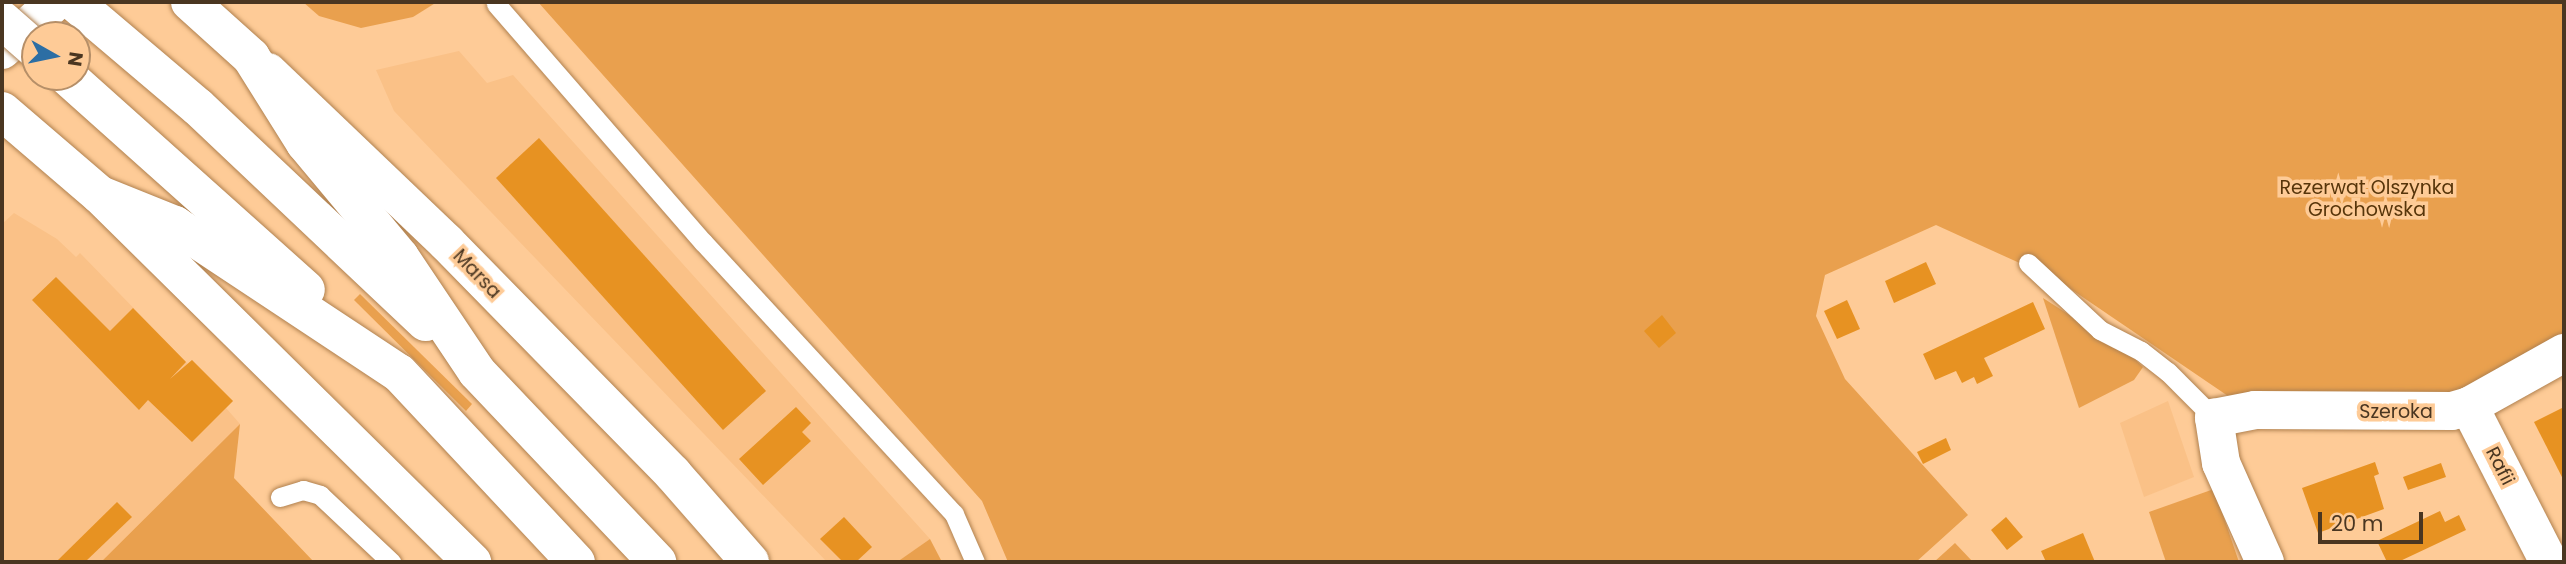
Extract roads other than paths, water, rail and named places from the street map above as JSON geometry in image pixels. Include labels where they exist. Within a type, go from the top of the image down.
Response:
[{"type":"main road","points":[[2,50],[55,2]]},
{"type":"main road","points":[[74,2],[198,107],[477,372],[657,562]]},
{"type":"main road","name":"Marsa","points":[[190,2],[446,242],[673,474],[750,562]]},
{"type":"main road","points":[[2,20],[21,37]]},
{"type":"main road","points":[[251,57],[305,143],[400,257],[477,372]]},
{"type":"main road","points":[[84,91],[399,373],[576,562]]},
{"type":"main road","points":[[2,111],[100,195],[472,562]]},
{"type":"main road","points":[[100,195],[176,225],[399,373]]},
{"type":"main road","name":"Szeroka","points":[[2214,418],[2255,410],[2437,412],[2469,406],[2564,353]]},
{"type":"main road","name":"Rafii","points":[[2469,406],[2550,562]]},
{"type":"main road","points":[[2214,418],[2221,463],[2265,562]]},
{"type":"lane","points":[[496,4],[703,242],[954,514],[975,562]]},
{"type":"lane","points":[[2028,263],[2100,330],[2141,351],[2168,372],[2214,418]]},
{"type":"lane","points":[[280,497],[303,490],[320,495],[391,562]]},
{"type":"park label","name":"Rezerwat Olszynka Grochowska","points":[[2367,199]]}]
